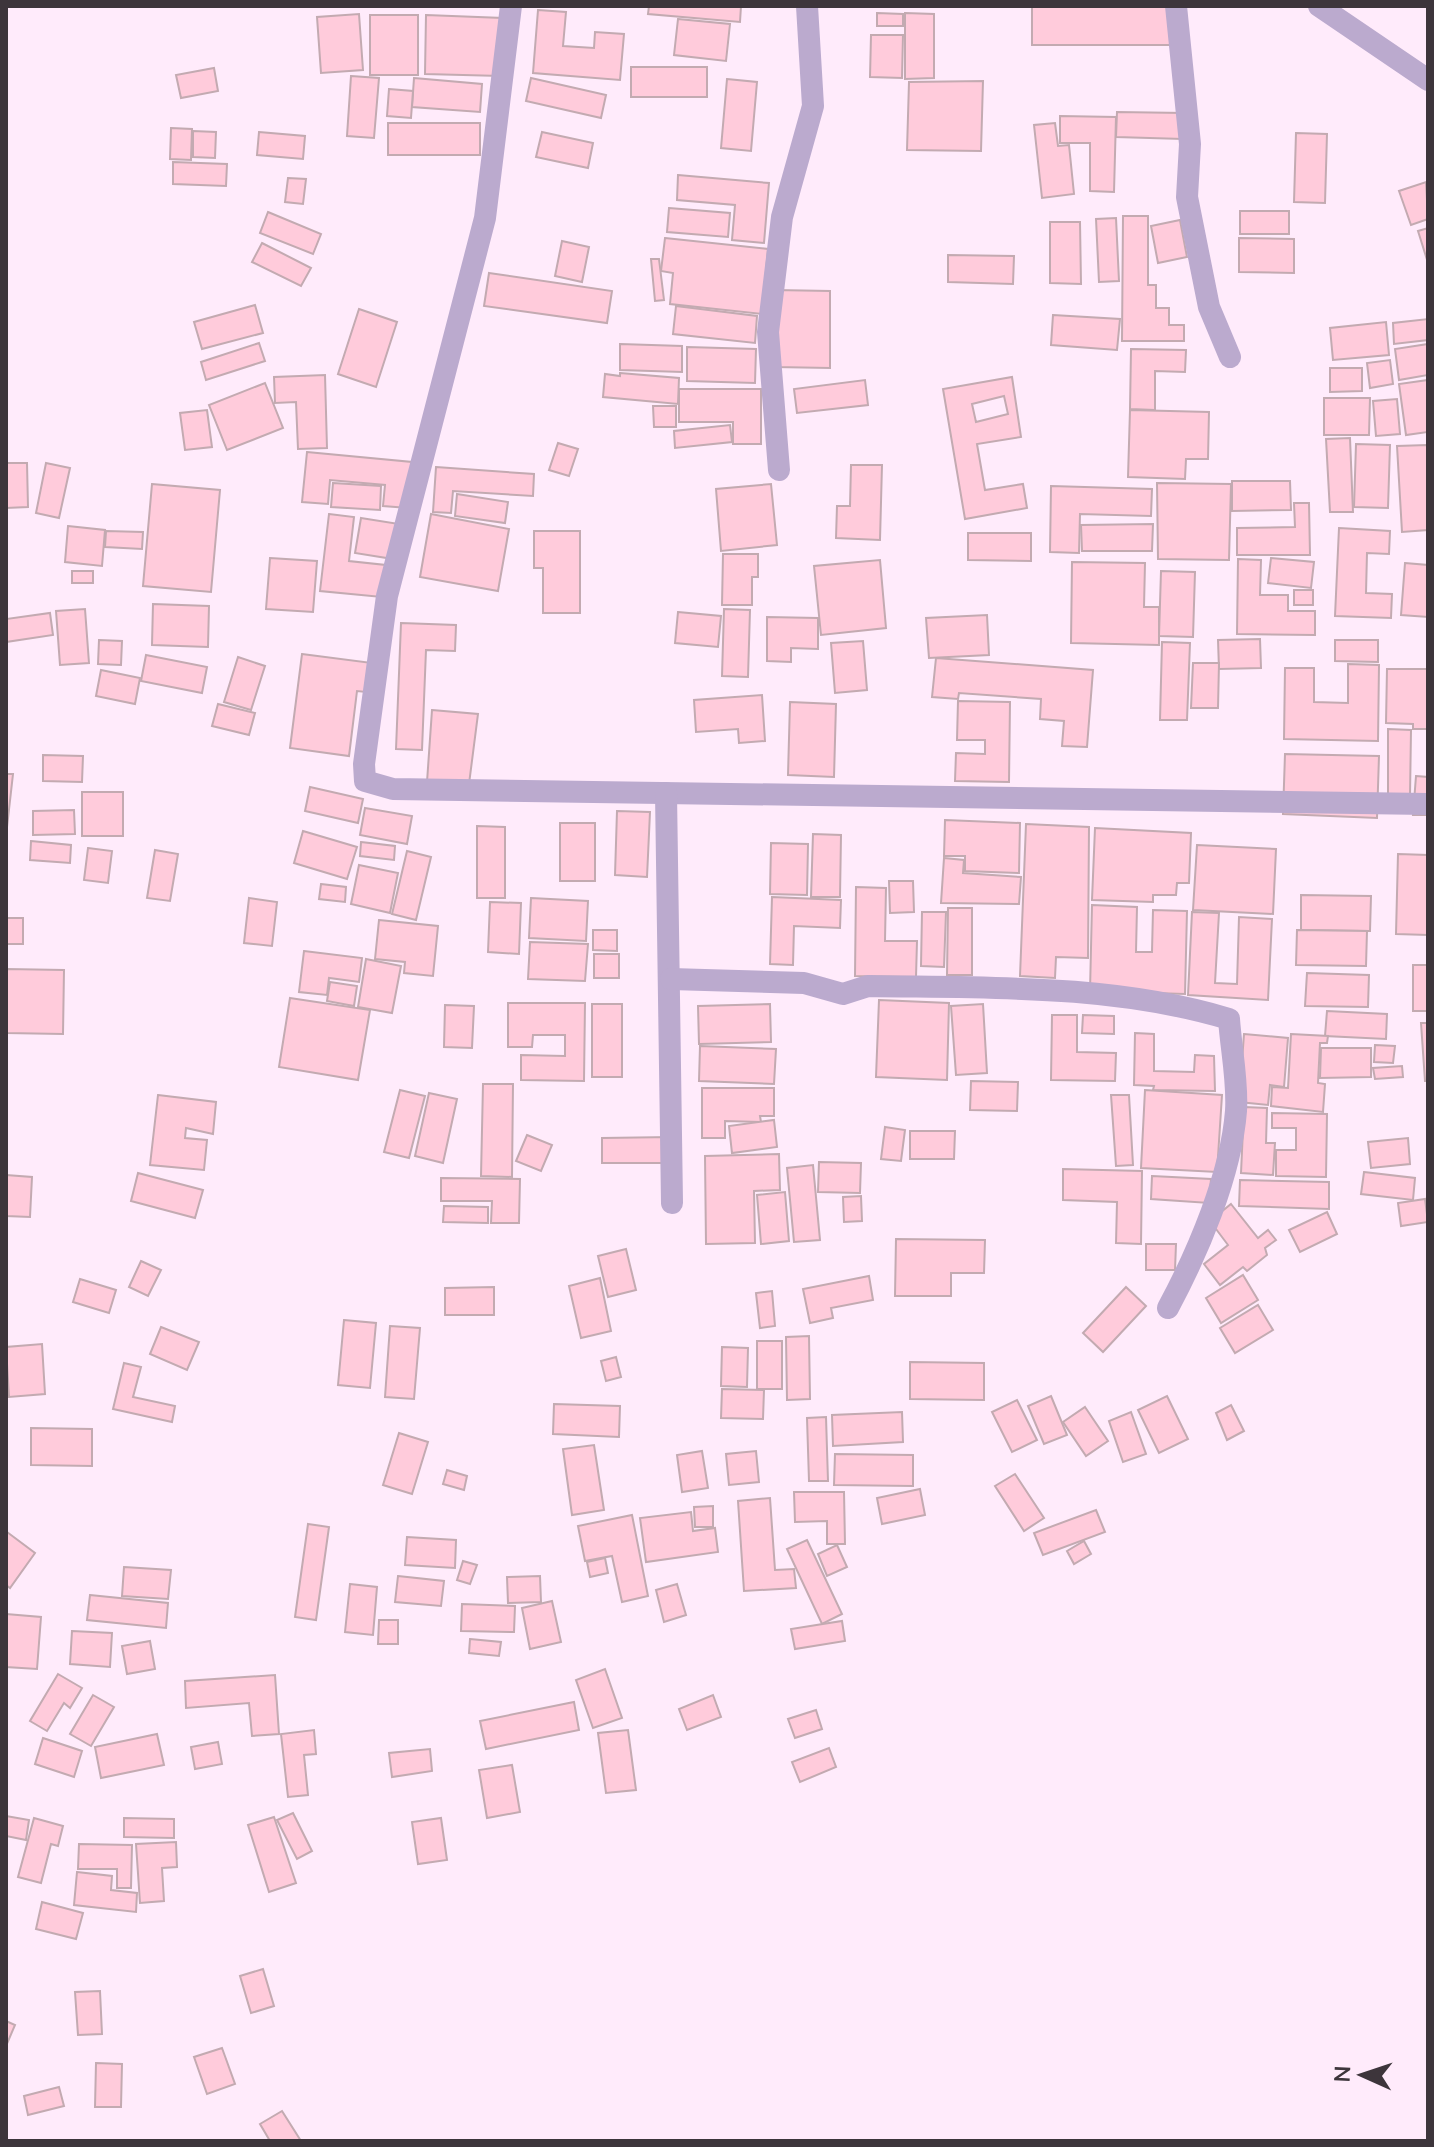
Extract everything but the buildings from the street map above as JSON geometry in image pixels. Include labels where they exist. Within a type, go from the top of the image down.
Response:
[{"type":"street","points":[[511,6],[485,218],[387,596],[364,764],[365,781],[393,789],[1428,804]]},
{"type":"street","points":[[779,470],[768,332],[782,217],[813,106],[807,6]]},
{"type":"street","points":[[1176,6],[1190,144],[1187,197],[1209,307],[1230,357]]},
{"type":"street","points":[[1319,6],[1428,80]]},
{"type":"street","points":[[666,793],[672,1203]]},
{"type":"street","points":[[671,979],[804,983],[843,994],[868,986],[1050,989],[1185,1006],[1229,1019],[1236,1111],[1217,1199],[1192,1263],[1168,1308]]}]
